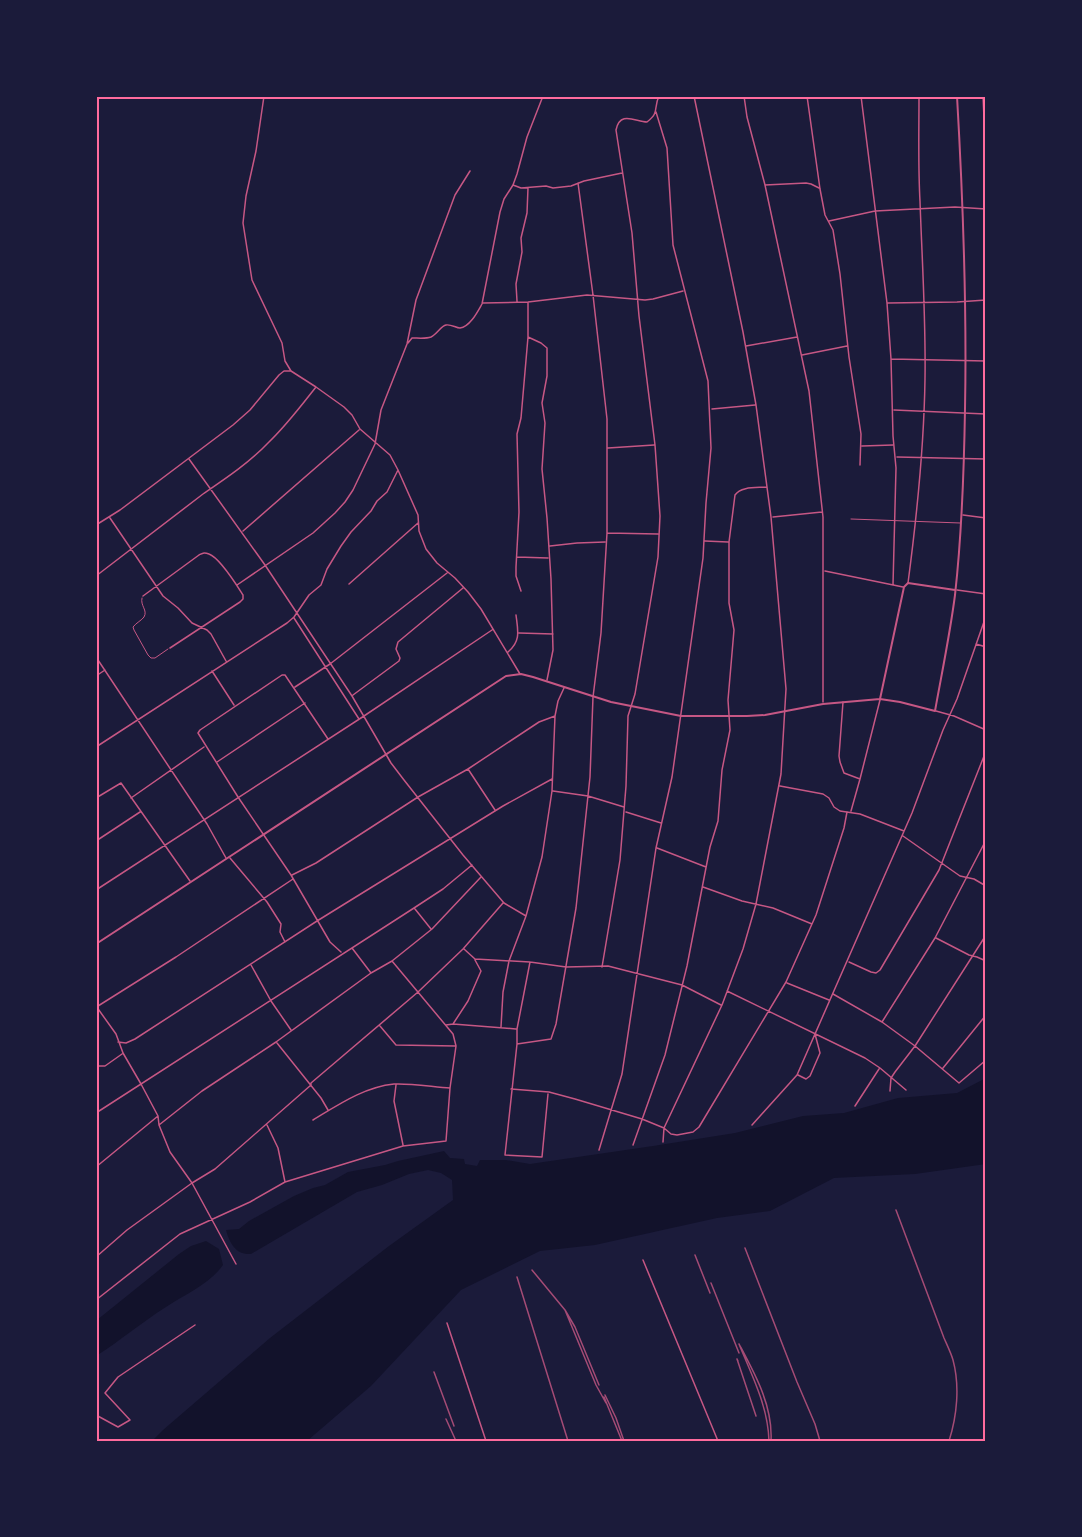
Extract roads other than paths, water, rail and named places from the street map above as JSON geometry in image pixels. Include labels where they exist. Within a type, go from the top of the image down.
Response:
[{"type":"street","points":[[264,96],[243,223],[252,280],[282,343],[285,361],[291,371],[344,407],[360,429],[390,455],[418,515],[419,531],[426,549],[437,563],[464,587],[481,609],[521,675]]},
{"type":"street","points":[[407,344],[412,338],[432,337],[448,324],[460,328],[465,326],[476,315],[482,304],[500,212],[504,199],[513,184],[527,137],[543,96]]},
{"type":"street","points":[[599,1150],[622,1074],[656,848],[672,777],[705,541],[711,448],[708,381],[674,246],[667,148],[656,112],[659,96]]},
{"type":"street","points":[[663,1142],[664,1128],[722,1005],[743,949],[756,904],[779,786],[786,689],[771,517],[756,405],[746,346],[694,96]]},
{"type":"street","points":[[744,96],[809,391],[822,512],[823,704]]},
{"type":"street","points":[[807,96],[820,189],[825,214],[833,230],[840,274],[861,434],[860,465]]},
{"type":"street","points":[[861,96],[887,303],[891,359],[896,457],[893,585]]},
{"type":"street","points":[[908,584],[916,521],[925,411],[919,96]]},
{"type":"street","points":[[935,711],[956,590],[965,459],[964,207],[957,96]]},
{"type":"street","points":[[983,96],[986,162]]},
{"type":"street","points":[[602,967],[620,860],[625,812],[628,716],[635,694],[658,557],[660,516],[655,444],[645,371],[632,233],[617,125],[626,118],[647,122],[656,112]]},
{"type":"street","points":[[237,585],[312,532],[345,502],[358,482],[375,444],[381,410],[407,344],[416,300],[454,195],[470,171]]},
{"type":"street","points":[[513,184],[521,188],[546,186],[553,188],[571,186],[623,173]]},
{"type":"street","points":[[517,1044],[551,1039],[556,1024],[576,908],[590,777],[593,697],[601,633],[607,532],[607,419],[578,183]]},
{"type":"street","points":[[765,185],[806,183],[820,189]]},
{"type":"street","points":[[518,302],[516,284],[522,252],[521,238],[527,213],[528,188]]},
{"type":"street","points":[[828,221],[875,211],[964,207],[986,209]]},
{"type":"street","points":[[482,304],[593,295],[653,299],[684,291]]},
{"type":"street","points":[[887,303],[986,300]]},
{"type":"street","points":[[521,591],[516,576],[519,512],[518,434],[528,337],[528,302]]},
{"type":"street","points":[[528,337],[547,348],[548,356],[542,403],[545,423],[542,459],[549,546],[553,650],[547,682]]},
{"type":"street","points":[[746,346],[798,337]]},
{"type":"street","points":[[802,355],[848,345]]},
{"type":"street","points":[[891,359],[986,361]]},
{"type":"street","points":[[96,525],[189,459],[250,410],[279,375],[284,371],[291,371]]},
{"type":"street","points":[[96,576],[237,470],[269,443],[316,387]]},
{"type":"street","points":[[710,409],[756,405]]},
{"type":"street","points":[[892,410],[986,414]]},
{"type":"street","points":[[242,531],[360,429]]},
{"type":"street","points":[[607,448],[655,444]]},
{"type":"street","points":[[861,446],[894,445]]},
{"type":"street","points":[[896,457],[986,459]]},
{"type":"street","points":[[189,459],[265,565],[352,696],[386,755],[404,780],[504,903],[526,916]]},
{"type":"street","points":[[96,747],[294,617],[309,595],[321,585],[340,546],[387,492],[398,470]]},
{"type":"street","points":[[633,1145],[664,1055],[682,985],[710,847],[718,821],[722,770],[730,730],[728,700],[734,630],[729,603],[729,542],[735,495],[738,490],[767,487]]},
{"type":"street","points":[[771,517],[822,512]]},
{"type":"street","points":[[962,515],[986,518]]},
{"type":"street","points":[[109,517],[163,596],[192,623],[203,627],[211,634],[227,661]]},
{"type":"street","points":[[349,584],[418,523]]},
{"type":"street","points":[[607,532],[659,534]]},
{"type":"street","points":[[705,541],[729,542]]},
{"type":"street","points":[[549,546],[606,542]]},
{"type":"street","points":[[143,596],[204,553],[209,554],[221,564],[243,595],[243,599],[170,648]]},
{"type":"street","points":[[516,556],[549,558]]},
{"type":"street","points":[[824,570],[904,587]]},
{"type":"street","points":[[295,687],[330,664],[447,572]]},
{"type":"street","points":[[512,1089],[549,1092],[611,1109],[664,1128],[671,1134],[693,1132],[699,1127],[770,1011],[813,925],[860,779],[904,587],[908,584],[986,594]]},
{"type":"street","points":[[352,696],[399,661],[396,649],[398,642],[464,587]]},
{"type":"street","points":[[507,652],[515,646],[517,641],[516,615]]},
{"type":"street","points":[[752,1125],[797,1075],[902,836],[957,699],[986,616]]},
{"type":"street","points":[[294,617],[360,719]]},
{"type":"street","points":[[96,890],[360,719],[493,629]]},
{"type":"street","points":[[518,633],[553,634]]},
{"type":"street","points":[[976,644],[986,647]]},
{"type":"street","points":[[96,657],[228,858],[267,902],[281,924],[280,932],[285,942]]},
{"type":"street","points":[[96,676],[105,670]]},
{"type":"street","points":[[212,671],[234,706]]},
{"type":"street","points":[[328,739],[285,675],[234,706],[198,733],[291,875],[330,942],[343,954]]},
{"type":"street","points":[[96,944],[500,679],[512,675],[547,682],[593,697],[681,716],[765,715],[823,704],[880,699],[950,715],[986,730]]},
{"type":"street","points":[[501,1027],[503,992],[509,961],[526,916],[542,857],[552,791],[555,716],[564,687]]},
{"type":"street","points":[[843,702],[840,762],[844,773],[860,779]]},
{"type":"street","points":[[216,762],[305,703]]},
{"type":"street","points":[[291,875],[315,863],[418,797],[468,769],[539,722],[555,716]]},
{"type":"street","points":[[131,798],[205,746]]},
{"type":"street","points":[[848,961],[871,972],[876,973],[880,970],[939,870],[986,751]]},
{"type":"street","points":[[468,769],[496,811]]},
{"type":"street","points":[[118,1042],[126,1043],[135,1040],[317,921],[552,779]]},
{"type":"street","points":[[96,798],[121,783],[190,882]]},
{"type":"street","points":[[779,786],[823,794],[840,811],[885,823],[904,831]]},
{"type":"street","points":[[552,791],[588,796],[625,807]]},
{"type":"street","points":[[96,841],[140,812]]},
{"type":"street","points":[[625,812],[662,823]]},
{"type":"street","points":[[902,836],[960,876],[974,879],[986,886]]},
{"type":"street","points":[[882,1022],[935,938],[986,840]]},
{"type":"street","points":[[656,848],[706,867]]},
{"type":"street","points":[[96,1113],[443,889],[472,864]]},
{"type":"street","points":[[159,1125],[202,1091],[276,1042],[371,973],[392,961],[432,929],[482,876]]},
{"type":"street","points":[[236,1263],[192,1183],[170,1152],[159,1125],[158,1116],[123,1053],[116,1034],[97,1006],[176,957],[293,879]]},
{"type":"street","points":[[703,887],[742,901],[773,908],[813,925]]},
{"type":"street","points":[[96,1257],[127,1230],[215,1168],[266,1124],[418,992],[463,949],[504,903]]},
{"type":"street","points":[[414,908],[432,929]]},
{"type":"street","points":[[890,1091],[891,1078],[915,1046],[986,935]]},
{"type":"street","points":[[935,938],[986,962]]},
{"type":"street","points":[[352,948],[371,973]]},
{"type":"street","points":[[453,1024],[468,1001],[481,971],[475,959],[463,949]]},
{"type":"street","points":[[475,959],[530,962],[566,967],[608,966],[682,985],[722,1005]]},
{"type":"street","points":[[96,1300],[180,1234],[213,1220],[285,1182],[403,1146],[446,1142],[456,1046],[453,1034],[392,961]]},
{"type":"street","points":[[530,962],[517,1029],[505,1155],[542,1157],[549,1092]]},
{"type":"street","points":[[251,965],[271,1001],[291,1030]]},
{"type":"street","points":[[786,982],[829,1000]]},
{"type":"street","points":[[726,990],[865,1059],[880,1068],[906,1090]]},
{"type":"street","points":[[832,993],[882,1022],[959,1083],[986,1060]]},
{"type":"street","points":[[942,1069],[986,1015]]},
{"type":"street","points":[[379,1025],[396,1045],[456,1046]]},
{"type":"street","points":[[446,1025],[517,1029]]},
{"type":"street","points":[[797,1075],[806,1079],[810,1076],[820,1053],[815,1033]]},
{"type":"street","points":[[276,1042],[311,1084],[329,1111]]},
{"type":"street","points":[[96,1066],[105,1065],[123,1053]]},
{"type":"street","points":[[855,1106],[880,1068]]},
{"type":"street","points":[[313,1120],[353,1097],[375,1088],[396,1084],[450,1088]]},
{"type":"street","points":[[396,1084],[394,1101],[403,1146]]},
{"type":"street","points":[[96,1167],[158,1116]]},
{"type":"street","points":[[266,1124],[279,1148],[285,1182]]},
{"type":"street","points":[[643,1260],[718,1441]]},
{"type":"street","points":[[447,1323],[486,1441]]},
{"type":"street","points":[[96,1415],[118,1427],[130,1420],[105,1393],[118,1377],[195,1325]]},
{"type":"lane","points":[[851,519],[962,523]]},
{"type":"lane","points":[[143,596],[141,603],[146,614],[133,627],[134,630],[151,658],[155,658],[170,648]]},
{"type":"railway","points":[[896,1210],[953,1360],[957,1401],[949,1441]]},
{"type":"railway","points":[[745,1248],[820,1441]]},
{"type":"railway","points":[[695,1255],[710,1293]]},
{"type":"railway","points":[[532,1270],[565,1310]]},
{"type":"railway","points":[[517,1277],[568,1441]]},
{"type":"railway","points":[[711,1283],[739,1353]]},
{"type":"railway","points":[[599,1385],[575,1327],[565,1310],[596,1385],[606,1403]]},
{"type":"railway","points":[[769,1441],[762,1403],[739,1344],[757,1379],[766,1403],[771,1441]]},
{"type":"railway","points":[[738,1361],[737,1359],[756,1416]]},
{"type":"railway","points":[[434,1372],[454,1426]]},
{"type":"railway","points":[[605,1395],[624,1441]]},
{"type":"railway","points":[[604,1397],[622,1441]]},
{"type":"railway","points":[[446,1419],[456,1441]]}]
